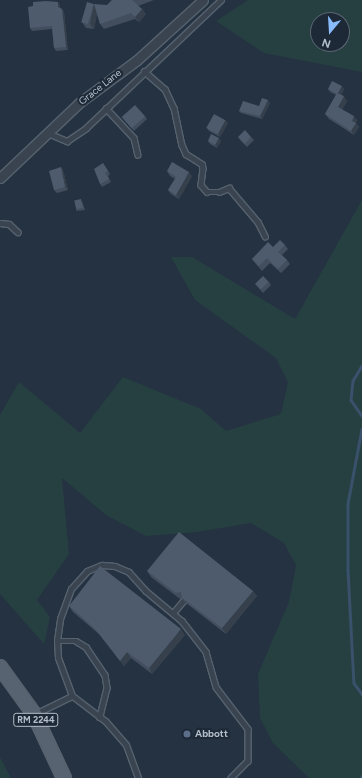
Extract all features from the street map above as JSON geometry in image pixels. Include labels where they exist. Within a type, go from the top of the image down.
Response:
[{"type":"main road","name":"RM 2244","points":[[0,667],[34,714],[64,778]]},
{"type":"street","name":"Grace Lane","points":[[0,178],[79,103],[136,60],[203,0]]},
{"type":"lane","points":[[48,133],[67,141],[86,128],[144,71],[221,0]]},
{"type":"lane","points":[[144,71],[165,89],[174,108],[182,146],[186,154],[202,164],[201,185],[207,192],[219,192],[229,188],[258,222],[265,236]]},
{"type":"lane","points":[[106,108],[134,138],[138,155]]},
{"type":"lane","points":[[0,223],[9,224],[18,232]]},
{"type":"lane","points":[[138,778],[126,745],[100,717],[72,696],[64,680],[57,641],[60,619],[71,589],[87,570],[102,565],[116,566],[129,572],[195,635],[206,652],[216,687],[248,729],[248,761],[231,778]]},
{"type":"lane","points":[[173,613],[183,601]]},
{"type":"lane","points":[[57,641],[76,641],[86,647],[102,670],[107,688],[100,717]]},
{"type":"lane","points":[[34,714],[72,696]]},
{"type":"green space","points":[[248,0],[362,0],[362,72],[264,53],[216,21]]},
{"type":"green space","points":[[362,200],[362,778],[309,778],[273,743],[260,718],[258,674],[289,602],[296,565],[284,543],[251,523],[197,532],[146,536],[106,515],[62,478],[69,554],[37,600],[50,617],[44,644],[0,594],[0,415],[19,382],[80,433],[123,377],[201,409],[226,431],[281,414],[288,382],[276,358],[195,300],[171,257],[192,257],[295,319]]},
{"type":"green space","points":[[0,757],[11,778],[0,778]]},
{"type":"building","points":[[112,0],[132,0],[142,9],[135,17],[131,13],[100,24],[94,4],[107,5]]},
{"type":"building","points":[[33,2],[58,2],[58,7],[62,9],[66,47],[54,48],[52,26],[30,28],[28,7],[33,6]]},
{"type":"building","points":[[87,2],[94,4],[88,24],[81,22]]},
{"type":"building","points":[[332,81],[342,86],[337,94],[328,89]]},
{"type":"building","points":[[337,93],[344,96],[338,107],[354,116],[352,121],[356,123],[351,131],[325,114]]},
{"type":"building","points":[[262,98],[268,100],[260,116],[239,111],[243,101],[259,106]]},
{"type":"building","points":[[135,105],[145,116],[132,128],[122,117]]},
{"type":"building","points":[[214,114],[225,120],[218,134],[206,128]]},
{"type":"building","points":[[245,130],[251,137],[245,144],[238,137]]},
{"type":"building","points":[[211,134],[219,138],[215,145],[208,141]]},
{"type":"building","points":[[172,162],[189,172],[176,195],[168,190],[176,177],[167,171]]},
{"type":"building","points":[[103,163],[108,171],[105,173],[109,179],[100,184],[94,169]]},
{"type":"building","points":[[61,167],[65,187],[54,190],[49,171]]},
{"type":"building","points":[[81,199],[83,208],[76,209],[74,201]]},
{"type":"building","points":[[280,240],[285,245],[278,252],[287,260],[278,269],[267,258],[259,266],[252,259],[268,242],[273,247]]},
{"type":"building","points":[[263,276],[269,282],[261,289],[255,284]]},
{"type":"building","points":[[179,532],[253,591],[222,628],[182,598],[181,592],[176,593],[147,571]]},
{"type":"building","points":[[100,566],[181,629],[149,668],[127,652],[120,661],[96,630],[69,606]]},
{"type":"waterway","points":[[362,366],[353,381],[351,400],[362,416]]},
{"type":"waterway","points":[[362,429],[348,504],[348,570],[354,683],[362,694]]},
{"type":"place","name":"Abbott","points":[[187,734]]}]
